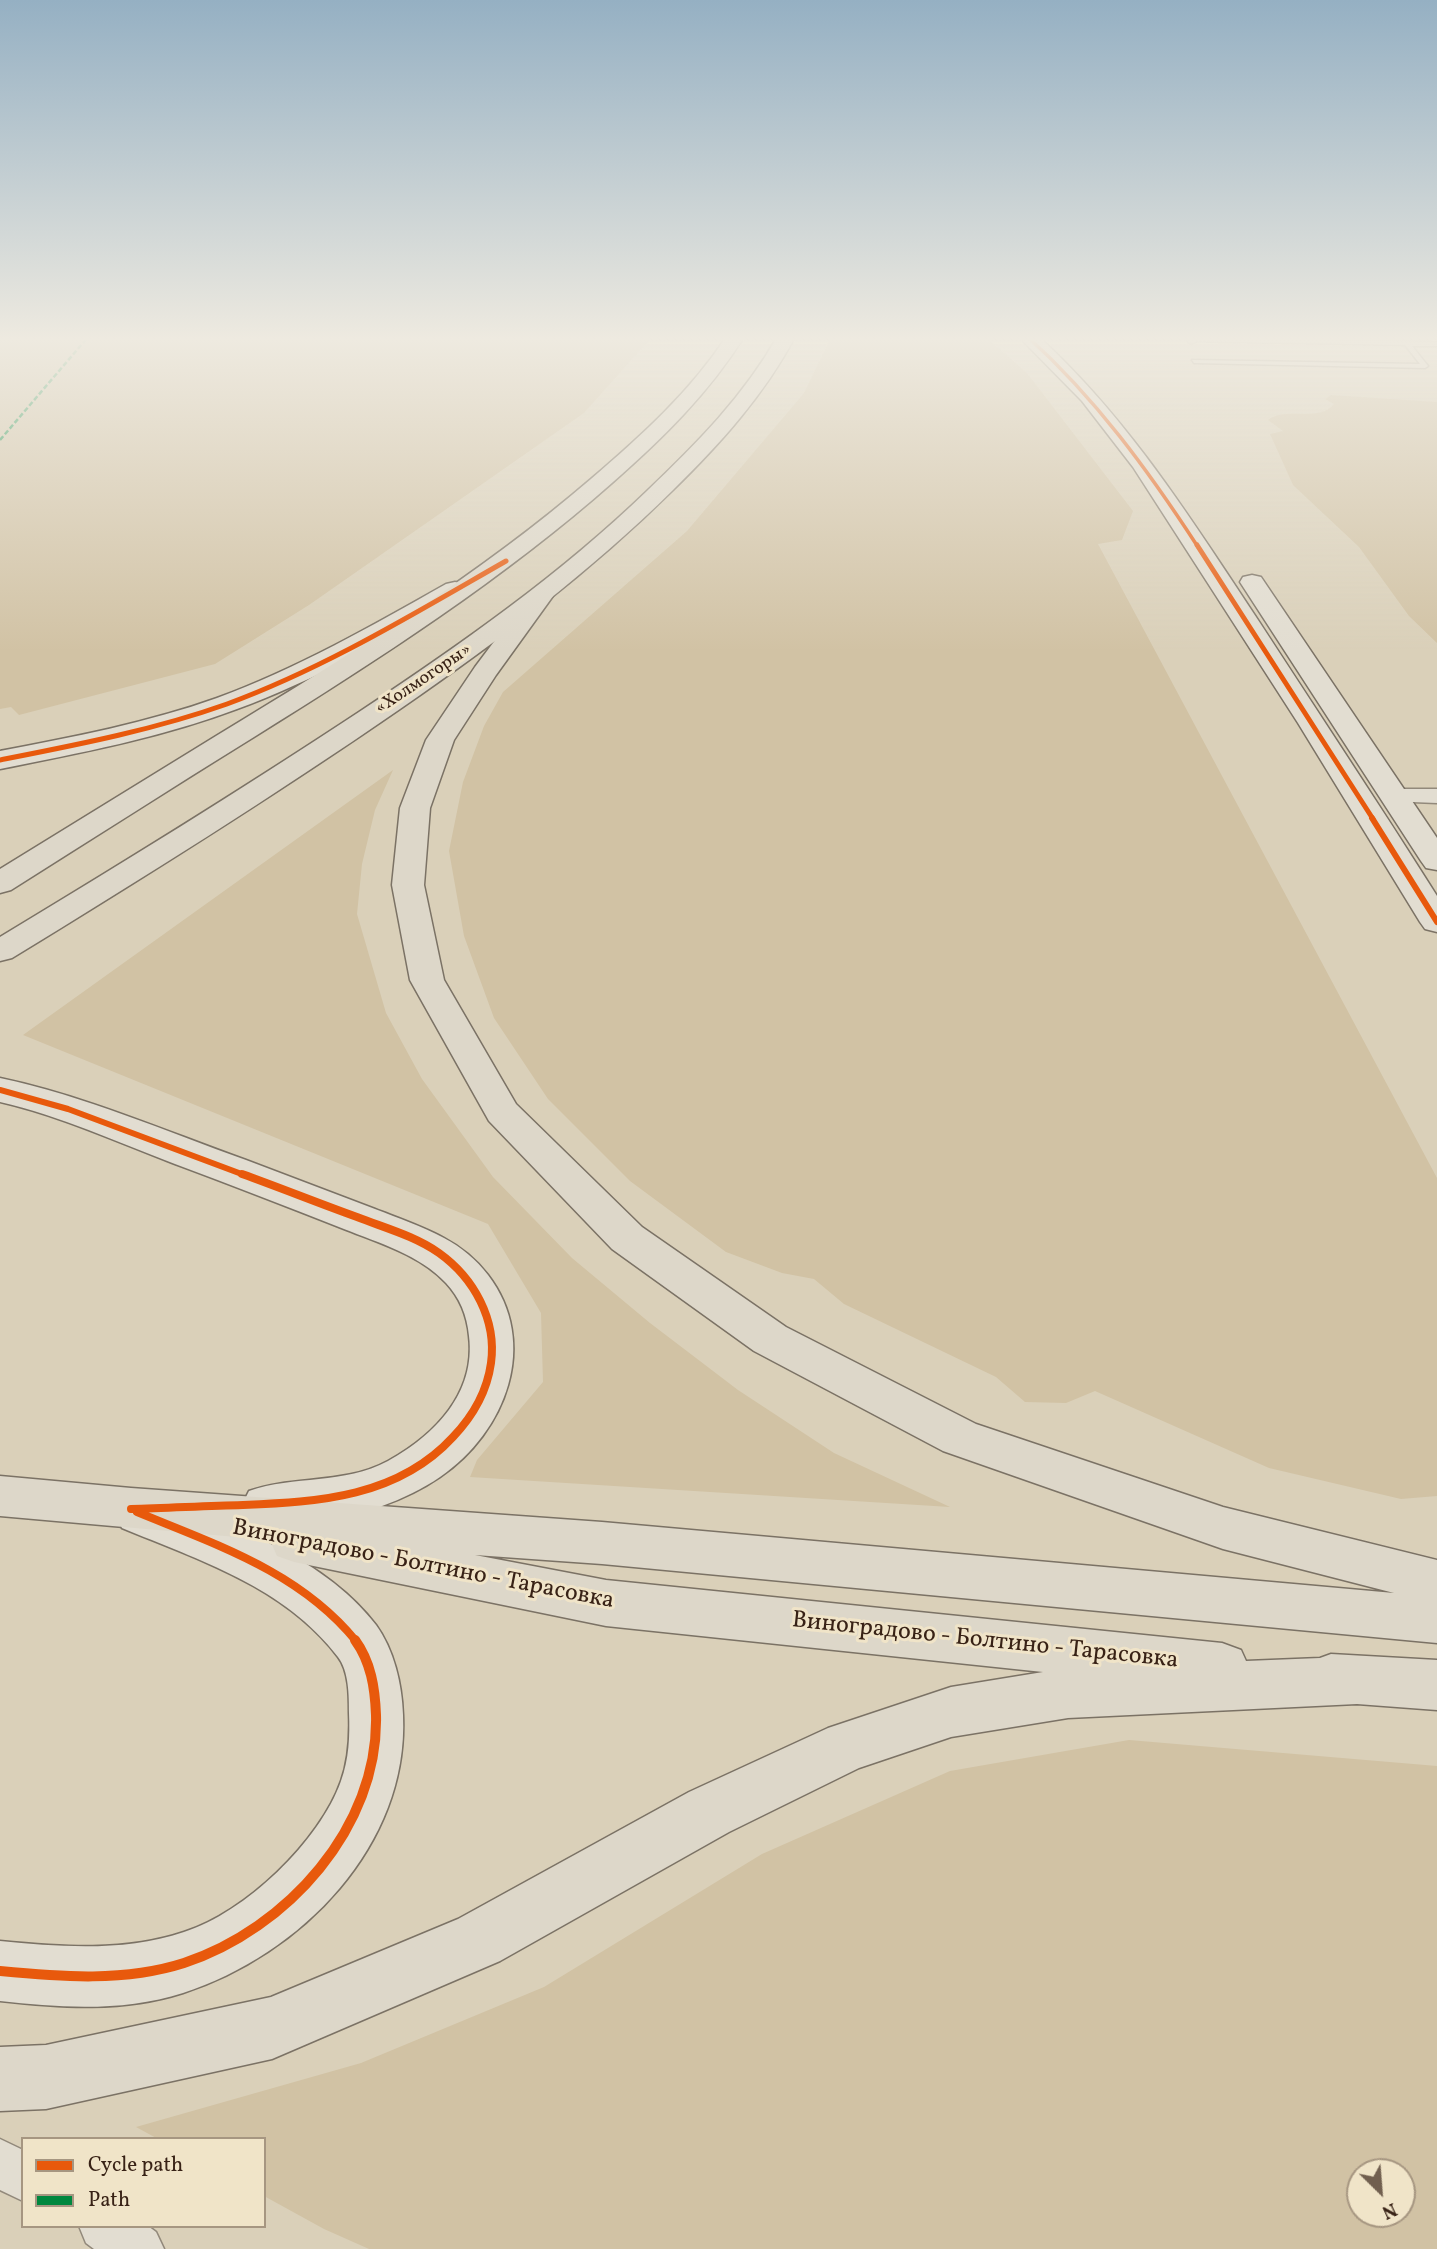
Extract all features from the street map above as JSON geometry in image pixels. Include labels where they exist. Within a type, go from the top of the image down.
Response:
[{"type":"main road","points":[[0,883],[340,672],[506,561],[588,494],[645,442]]},
{"type":"main road","name":"«Холмогоры»","points":[[0,951],[286,774],[490,635],[597,550],[708,442]]},
{"type":"main road","points":[[541,596],[484,673],[440,740],[415,808],[408,885],[427,980],[502,1112],[627,1238],[770,1339],[960,1438],[1223,1528],[1437,1582]]},
{"type":"main road","points":[[0,1496],[131,1509]]},
{"type":"main road","name":"Виноградово - Болтино - Тарасовка","points":[[131,1509],[602,1543],[1437,1620]]},
{"type":"main road","name":"Виноградово - Болтино - Тарасовка","points":[[131,1509],[606,1603],[1354,1681],[1437,1685]]},
{"type":"main road","points":[[0,2079],[46,2077],[271,2028],[479,1940],[709,1812],[847,1746],[951,1712],[1068,1693],[1354,1681]]},
{"type":"street","points":[[1126,442],[1191,537],[1437,922]]},
{"type":"street","points":[[1154,442],[1190,492]]},
{"type":"street","points":[[0,760],[129,733],[255,693],[326,662],[506,561]]},
{"type":"street","points":[[1243,568],[1430,850]]},
{"type":"street","points":[[1395,796],[1437,796]]},
{"type":"street","points":[[0,1090],[22,1094],[290,1191],[423,1245],[446,1258],[463,1274],[488,1315],[494,1335],[493,1358],[488,1386],[475,1412],[453,1440],[426,1463],[404,1476],[346,1498],[307,1503],[131,1509]]},
{"type":"street","points":[[0,1971],[86,1978],[146,1973],[208,1954],[263,1923],[311,1878],[354,1818],[374,1767],[379,1719],[372,1674],[358,1642],[334,1615],[266,1566],[131,1509]]},
{"type":"street","points":[[0,2163],[21,2176]]},
{"type":"street","points":[[106,2228],[139,2249]]},
{"type":"shaded area","points":[[0,442],[543,442],[309,605],[215,664],[19,715],[11,707],[0,709]]},
{"type":"shaded area","points":[[762,442],[1080,442],[1133,511],[1122,540],[1098,544],[1437,1178],[1437,1496],[1401,1499],[1269,1468],[1095,1391],[1066,1403],[1025,1402],[996,1377],[844,1304],[814,1279],[782,1273],[726,1252],[630,1181],[548,1099],[494,1018],[464,936],[449,851],[463,782],[484,726],[503,692],[687,531]]},
{"type":"shaded area","points":[[1274,442],[1437,442],[1437,643],[1409,616],[1359,547],[1293,485]]},
{"type":"shaded area","points":[[393,770],[375,810],[362,864],[357,914],[386,1013],[422,1079],[493,1177],[572,1258],[650,1323],[738,1390],[834,1453],[950,1507],[470,1477],[477,1460],[543,1382],[541,1313],[488,1224],[23,1035]]},
{"type":"shaded area","points":[[1129,1740],[1437,1766],[1437,2249],[369,2249],[324,2229],[266,2197],[266,2137],[154,2137],[136,2127],[361,2063],[544,1987],[762,1854],[950,1771]]},
{"type":"cycle path","points":[[1126,442],[1235,604],[1437,922]]},
{"type":"cycle path","points":[[0,760],[163,724],[257,692],[352,647],[506,561]]},
{"type":"cycle path","points":[[0,1090],[68,1109],[425,1244],[448,1260],[470,1284],[479,1297],[490,1325],[490,1373],[476,1409],[440,1451],[416,1469],[390,1483],[362,1492],[303,1502],[131,1509]]},
{"type":"cycle path","points":[[0,1971],[79,1977],[132,1974],[158,1970],[208,1954],[243,1935],[277,1911],[307,1883],[334,1850],[355,1814],[369,1776],[376,1737],[373,1682],[361,1648],[338,1618],[287,1579],[257,1563],[137,1512]]}]
